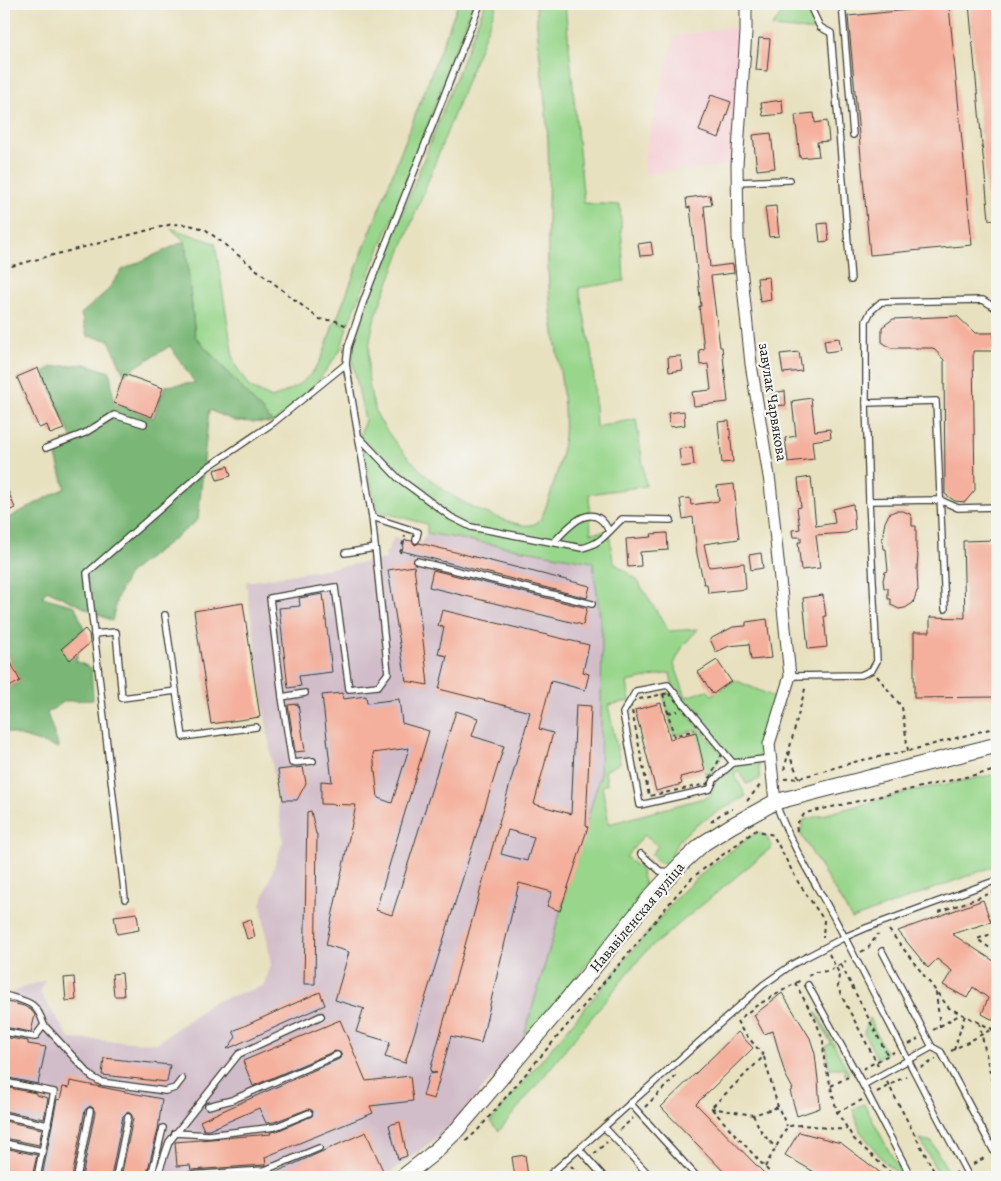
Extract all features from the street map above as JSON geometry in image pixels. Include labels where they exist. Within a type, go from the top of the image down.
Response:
[{"type":"street","name":"завулак Чарвякова","points":[[746,4],[737,182],[738,238],[751,364],[770,483],[790,676],[770,744],[775,802]]},
{"type":"street","name":"Нававіленская вуліца","points":[[403,1177],[431,1155],[456,1131],[587,976],[652,895],[704,843],[775,802],[997,745]]},
{"type":"lane","points":[[313,761],[292,763],[270,598],[335,587],[348,689],[378,686],[388,673],[372,518],[346,364],[348,347],[480,4]]},
{"type":"lane","points":[[809,4],[820,26],[831,34],[844,31]]},
{"type":"lane","points":[[842,4],[853,135]]},
{"type":"lane","points":[[882,4],[883,6],[911,4]]},
{"type":"lane","points":[[831,34],[851,280]]},
{"type":"lane","points":[[737,182],[790,180]]},
{"type":"lane","points":[[790,676],[861,675],[872,670],[877,661],[866,403],[866,321],[871,310],[881,302],[983,300],[997,309]]},
{"type":"lane","points":[[125,899],[87,573],[208,466],[273,423],[346,364]]},
{"type":"lane","points":[[866,403],[936,401],[945,609]]},
{"type":"lane","points":[[46,448],[85,433],[114,415],[144,424]]},
{"type":"lane","points":[[359,438],[398,478],[451,517],[471,527],[582,548],[592,546],[601,540],[622,520],[671,520]]},
{"type":"lane","points":[[869,500],[940,500],[958,508],[997,507]]},
{"type":"lane","points":[[554,542],[570,525],[580,518],[594,516],[604,521],[609,531]]},
{"type":"lane","points":[[372,518],[418,532],[416,540]]},
{"type":"lane","points":[[345,553],[375,548]]},
{"type":"lane","points":[[417,561],[592,604]]},
{"type":"lane","points":[[165,615],[183,737],[256,728]]},
{"type":"lane","points":[[94,634],[116,632],[122,698],[176,691]]},
{"type":"lane","points":[[733,763],[668,685],[636,691],[623,713],[640,804],[710,789],[714,780],[733,763],[771,758]]},
{"type":"lane","points":[[282,697],[305,694]]},
{"type":"lane","points":[[775,802],[785,830],[844,937],[969,1177]]},
{"type":"lane","points":[[641,854],[660,870],[672,873]]},
{"type":"lane","points":[[547,1177],[580,1150],[763,985],[793,964],[844,937],[997,880]]},
{"type":"lane","points":[[882,951],[932,1047],[941,1052],[997,1157]]},
{"type":"lane","points":[[808,985],[911,1177]]},
{"type":"lane","points":[[4,995],[31,1003],[40,1011],[44,1025],[92,1077],[101,1082],[165,1091],[175,1088],[182,1079]]},
{"type":"lane","points":[[318,1148],[265,1170],[157,1177],[169,1142],[239,1054],[321,1016]]},
{"type":"lane","points":[[4,1032],[35,1037],[44,1025]]},
{"type":"lane","points":[[863,1085],[932,1047]]},
{"type":"lane","points":[[208,1106],[232,1100],[337,1055]]},
{"type":"lane","points":[[4,1082],[54,1092],[37,1177]]},
{"type":"lane","points":[[630,1103],[697,1177]]},
{"type":"lane","points":[[77,1177],[90,1111]]},
{"type":"lane","points":[[175,1134],[210,1135],[267,1128],[308,1113]]},
{"type":"lane","points":[[4,1116],[48,1125]]},
{"type":"lane","points":[[116,1177],[128,1118]]},
{"type":"lane","points":[[604,1127],[651,1177]]},
{"type":"lane","points":[[151,1177],[163,1128]]},
{"type":"lane","points":[[4,1143],[42,1150]]},
{"type":"lane","points":[[580,1150],[604,1177]]},
{"type":"path","points":[[4,268],[172,224],[189,225],[204,229],[319,319],[336,321],[354,328]]},
{"type":"path","points":[[400,553],[407,528]]},
{"type":"path","points":[[872,670],[902,707],[908,751]]},
{"type":"path","points":[[784,770],[809,676]]},
{"type":"path","points":[[669,693],[722,754],[707,784],[649,796],[630,701],[663,694],[669,693]]},
{"type":"path","points":[[663,694],[674,736],[700,729]]},
{"type":"path","points":[[668,713],[683,710]]},
{"type":"path","points":[[781,778],[799,778],[858,760],[908,751],[997,727]]},
{"type":"path","points":[[788,752],[799,778]]},
{"type":"path","points":[[798,833],[796,825],[805,813],[997,770]]},
{"type":"path","points":[[464,1143],[477,1131],[677,894],[693,877],[756,830],[773,835],[798,882],[824,920],[823,940],[825,948],[839,973],[838,987],[840,995],[937,1177]]},
{"type":"path","points":[[934,914],[997,891]]},
{"type":"path","points":[[866,928],[872,942]]},
{"type":"path","points":[[787,1127],[778,1107],[764,1056],[735,1022],[756,1006],[795,983],[815,972],[836,967],[868,948],[878,934],[889,930],[949,1008],[997,1031]]},
{"type":"path","points":[[997,932],[977,940],[997,953]]},
{"type":"path","points":[[841,964],[888,1056]]},
{"type":"path","points":[[795,983],[818,1026],[823,1040],[824,1059],[836,1112],[854,1139],[894,1177]]},
{"type":"path","points":[[936,990],[940,1026]]},
{"type":"path","points":[[954,1050],[964,1015]]},
{"type":"path","points":[[979,1022],[997,1105]]},
{"type":"path","points":[[992,1029],[997,1042]]},
{"type":"path","points":[[711,1108],[764,1056]]},
{"type":"path","points":[[582,1177],[571,1165],[588,1160],[682,1070]]},
{"type":"path","points":[[711,1108],[753,1115],[778,1107]]},
{"type":"path","points":[[711,1108],[774,1177]]},
{"type":"path","points":[[753,1115],[762,1133],[776,1148]]},
{"type":"path","points":[[765,1167],[787,1127],[796,1124],[835,1130],[847,1129]]},
{"type":"path","points":[[805,1177],[812,1171]]},
{"type":"shaded area","points":[[746,22],[737,165],[645,174],[644,154],[673,40],[676,36],[739,26]]},
{"type":"shaded area","points":[[427,533],[593,562],[602,633],[600,776],[522,1043],[446,1131],[384,1177],[4,1177],[4,992],[9,993],[45,980],[40,993],[70,1039],[157,1043],[213,1002],[263,986],[271,966],[261,904],[283,841],[246,582],[386,559],[385,553],[388,551],[394,537],[420,544]]},
{"type":"green space","points":[[458,4],[473,4],[392,219],[348,324],[339,323],[347,327],[340,351],[307,396],[273,423],[195,336],[185,241],[170,228],[215,243],[234,363],[249,387],[272,398],[298,385],[315,369],[325,349],[334,321],[336,321]]},
{"type":"green space","points":[[485,4],[497,4],[376,314],[369,350],[368,375],[372,400],[386,430],[411,460],[435,483],[461,501],[491,515],[524,525],[532,525],[539,521],[546,508],[562,452],[564,410],[549,280],[548,141],[536,4],[565,4],[584,203],[620,205],[624,281],[579,288],[593,361],[596,427],[636,419],[646,486],[589,494],[591,533],[609,531],[613,562],[637,580],[669,631],[698,629],[683,646],[674,664],[686,697],[707,690],[712,695],[735,680],[774,697],[760,748],[760,779],[746,784],[739,771],[734,773],[746,796],[691,829],[678,842],[668,864],[660,863],[651,855],[658,846],[644,835],[626,857],[640,869],[647,891],[522,1043],[600,776],[602,634],[593,562],[427,533],[427,524],[378,511],[359,438],[365,420],[353,364],[352,349],[365,308]],"holes":[[[670,673],[674,692],[733,763],[714,782],[711,796],[609,824],[602,786],[607,784],[605,771],[620,763],[608,705],[630,701],[627,682]]]},
{"type":"green space","points":[[788,4],[807,4],[819,31],[772,27]]},
{"type":"green space","points":[[185,241],[195,336],[273,423],[235,421],[209,410],[198,520],[129,573],[117,598],[112,621],[47,590],[42,597],[75,606],[84,629],[76,661],[91,668],[93,700],[65,701],[47,713],[59,748],[4,731],[4,690],[20,681],[4,649],[4,520],[65,488],[54,449],[73,442],[44,373],[51,367],[85,364],[110,372],[114,403],[153,418],[165,386],[195,383],[170,346],[124,374],[109,340],[87,336],[81,314],[107,291],[122,270]]},
{"type":"green space","points":[[669,693],[722,754],[707,784],[695,730],[674,736],[663,694]]},
{"type":"green space","points":[[997,774],[997,865],[852,919],[800,833],[804,820],[916,790]]},
{"type":"green space","points":[[757,832],[767,837],[772,847],[645,952],[499,1131],[490,1122],[678,896],[709,867]]},
{"type":"green space","points":[[817,1013],[849,1073],[845,1075],[844,1068],[829,1068],[826,1046],[831,1044]]},
{"type":"green space","points":[[869,1018],[886,1053],[877,1058],[864,1033]]},
{"type":"green space","points":[[864,1104],[903,1177],[886,1164],[860,1131],[853,1109]]},
{"type":"green space","points":[[920,1139],[932,1142],[949,1173],[940,1177]]},
{"type":"building","points":[[969,4],[997,4],[997,219],[989,220]]},
{"type":"building","points":[[949,6],[972,245],[870,255],[848,16]]},
{"type":"building","points":[[759,38],[770,39],[767,71],[756,70]]},
{"type":"building","points":[[711,95],[731,102],[719,138],[699,131]]},
{"type":"building","points":[[782,100],[783,114],[763,116],[761,103]]},
{"type":"building","points":[[814,113],[815,123],[827,121],[829,141],[817,142],[819,156],[800,158],[795,115]]},
{"type":"building","points":[[771,133],[775,168],[757,170],[753,135]]},
{"type":"building","points":[[710,195],[712,205],[704,206],[710,267],[733,264],[734,273],[711,276],[728,402],[694,406],[692,392],[711,390],[708,364],[700,365],[699,350],[704,349],[699,306],[701,306],[690,207],[687,208],[686,198]]},
{"type":"building","points":[[776,206],[779,236],[769,237],[765,207]]},
{"type":"building","points":[[827,223],[829,241],[820,242],[818,224]]},
{"type":"building","points":[[651,242],[653,255],[640,256],[638,244]]},
{"type":"building","points":[[769,277],[771,300],[760,302],[757,278]]},
{"type":"building","points":[[957,316],[975,333],[994,333],[994,351],[973,351],[975,490],[965,502],[955,501],[945,494],[944,360],[933,348],[891,348],[882,342],[882,327],[893,319]]},
{"type":"building","points":[[839,338],[841,350],[826,352],[824,340]]},
{"type":"building","points":[[799,352],[802,371],[783,373],[780,354]]},
{"type":"building","points":[[681,356],[683,370],[669,372],[668,357]]},
{"type":"building","points":[[38,368],[64,429],[50,434],[47,425],[39,428],[17,377]]},
{"type":"building","points":[[124,374],[163,388],[152,417],[114,403]]},
{"type":"building","points":[[785,391],[786,405],[774,406],[772,393]]},
{"type":"building","points":[[811,398],[815,431],[830,429],[831,438],[812,441],[814,459],[788,462],[785,438],[796,436],[792,401]]},
{"type":"building","points":[[684,411],[685,425],[670,427],[668,413]]},
{"type":"building","points":[[729,421],[733,462],[722,463],[718,422]]},
{"type":"building","points":[[692,447],[694,465],[681,467],[679,449]]},
{"type":"building","points":[[228,466],[231,476],[217,480],[214,470]]},
{"type":"building","points":[[811,477],[816,526],[835,523],[833,509],[853,504],[855,529],[847,533],[816,535],[820,568],[801,570],[798,542],[801,542],[801,537],[793,537],[792,530],[800,529],[797,508],[801,507],[798,479]]},
{"type":"building","points":[[4,481],[15,508],[4,513]]},
{"type":"building","points":[[734,484],[739,539],[704,544],[709,567],[744,563],[746,589],[708,593],[697,554],[693,517],[683,519],[680,499],[690,498],[691,505],[719,501],[717,486]]},
{"type":"building","points":[[895,511],[903,511],[910,514],[912,526],[916,526],[916,548],[918,555],[918,591],[913,603],[899,609],[891,605],[891,599],[888,599],[888,588],[884,588],[883,580],[885,572],[888,571],[886,549],[883,549],[882,539],[885,522],[889,514]]},
{"type":"building","points":[[667,533],[668,550],[640,552],[641,566],[628,567],[626,539],[652,537],[651,534]]},
{"type":"building","points":[[405,540],[412,541],[415,545],[419,543],[590,586],[587,598],[402,551]]},
{"type":"building","points":[[995,540],[997,602],[994,602],[993,632],[997,632],[997,697],[914,698],[914,632],[930,632],[930,617],[965,618],[963,541]]},
{"type":"building","points":[[761,553],[763,568],[751,570],[749,555]]},
{"type":"building","points":[[414,566],[428,685],[406,681],[388,570]]},
{"type":"building","points":[[433,570],[587,608],[583,625],[429,587]]},
{"type":"building","points":[[323,594],[332,672],[299,676],[301,686],[288,688],[279,608],[300,606],[299,598]]},
{"type":"building","points":[[823,595],[827,647],[808,649],[803,598]]},
{"type":"building","points":[[243,603],[260,717],[211,724],[194,611]]},
{"type":"building","points":[[442,610],[589,645],[583,672],[589,674],[585,690],[551,681],[539,729],[553,733],[534,804],[571,814],[576,705],[591,706],[586,826],[588,827],[560,911],[547,906],[552,892],[519,883],[481,1043],[451,1036],[434,1099],[423,1096],[429,1074],[437,1073],[430,1071],[530,712],[439,689],[447,656],[438,654],[444,627],[438,626]],"holes":[[[508,830],[534,837],[527,861],[501,854]]]},
{"type":"building","points":[[767,619],[772,658],[751,660],[749,644],[729,646],[716,652],[710,639],[733,627],[746,626],[746,622]]},
{"type":"building","points":[[85,629],[89,634],[90,643],[70,660],[61,649]]},
{"type":"building","points":[[4,649],[20,681],[4,690]]},
{"type":"building","points":[[717,660],[731,681],[713,694],[698,672]]},
{"type":"building","points":[[342,693],[343,699],[366,696],[367,703],[399,699],[402,723],[429,731],[376,910],[392,915],[456,711],[478,718],[472,736],[504,746],[405,1063],[385,1057],[390,1042],[356,1032],[365,1009],[335,1000],[349,952],[326,945],[356,805],[321,804],[321,781],[332,782],[322,695]],"holes":[[[409,748],[392,803],[378,798],[373,753]]]},
{"type":"building","points":[[661,703],[670,739],[696,732],[705,771],[680,777],[682,784],[656,791],[635,710]]},
{"type":"building","points":[[298,704],[305,751],[295,752],[288,705]]},
{"type":"building","points":[[303,767],[306,783],[297,800],[283,800],[278,770]]},
{"type":"building","points":[[311,811],[317,834],[315,984],[304,984],[307,812]]},
{"type":"building","points":[[983,900],[991,922],[952,934],[997,963],[997,1022],[982,1014],[988,998],[973,987],[967,998],[943,985],[952,971],[937,959],[928,968],[898,931]]},
{"type":"building","points":[[137,913],[139,930],[117,934],[114,916]]},
{"type":"building","points":[[251,919],[255,937],[247,939],[242,922]]},
{"type":"building","points":[[122,973],[124,996],[114,996],[112,974]]},
{"type":"building","points":[[74,977],[76,1000],[66,1001],[64,978]]},
{"type":"building","points":[[320,992],[325,1005],[227,1049],[236,1037],[233,1031]]},
{"type":"building","points":[[782,993],[810,1038],[815,1054],[820,1108],[797,1116],[790,1091],[793,1089],[785,1074],[773,1031],[764,1034],[754,1015]]},
{"type":"building","points":[[4,1001],[24,1006],[31,1010],[35,1015],[31,1032],[4,1027]]},
{"type":"building","points":[[340,1020],[366,1081],[410,1076],[413,1101],[370,1106],[373,1113],[265,1157],[266,1165],[191,1170],[190,1165],[177,1166],[175,1142],[271,1134],[270,1132],[277,1131],[312,1116],[313,1111],[308,1109],[274,1122],[266,1123],[259,1108],[209,1130],[204,1130],[200,1121],[339,1059],[342,1056],[341,1053],[335,1051],[253,1086],[243,1061]]},
{"type":"building","points":[[738,1032],[753,1048],[696,1104],[768,1177],[729,1177],[661,1107]]},
{"type":"building","points":[[4,1037],[28,1041],[28,1044],[46,1047],[38,1084],[4,1077]]},
{"type":"building","points":[[104,1058],[170,1065],[167,1082],[102,1075]]},
{"type":"building","points":[[70,1081],[162,1099],[158,1130],[146,1177],[121,1177],[133,1118],[128,1112],[123,1116],[111,1177],[82,1177],[95,1112],[90,1106],[85,1110],[72,1177],[42,1177],[57,1099],[60,1100],[63,1087],[69,1088]]},
{"type":"building","points":[[4,1087],[36,1093],[36,1095],[48,1098],[44,1119],[4,1111]]},
{"type":"building","points":[[4,1121],[42,1129],[39,1145],[4,1138]]},
{"type":"building","points":[[400,1122],[407,1156],[398,1159],[389,1125]]},
{"type":"building","points":[[366,1132],[384,1173],[374,1177],[226,1177],[267,1174],[267,1176]]},
{"type":"building","points":[[799,1132],[841,1143],[886,1177],[823,1177],[785,1155]]},
{"type":"building","points":[[4,1148],[37,1155],[32,1177],[4,1176]]},
{"type":"building","points":[[525,1155],[528,1176],[515,1177],[512,1157]]}]
